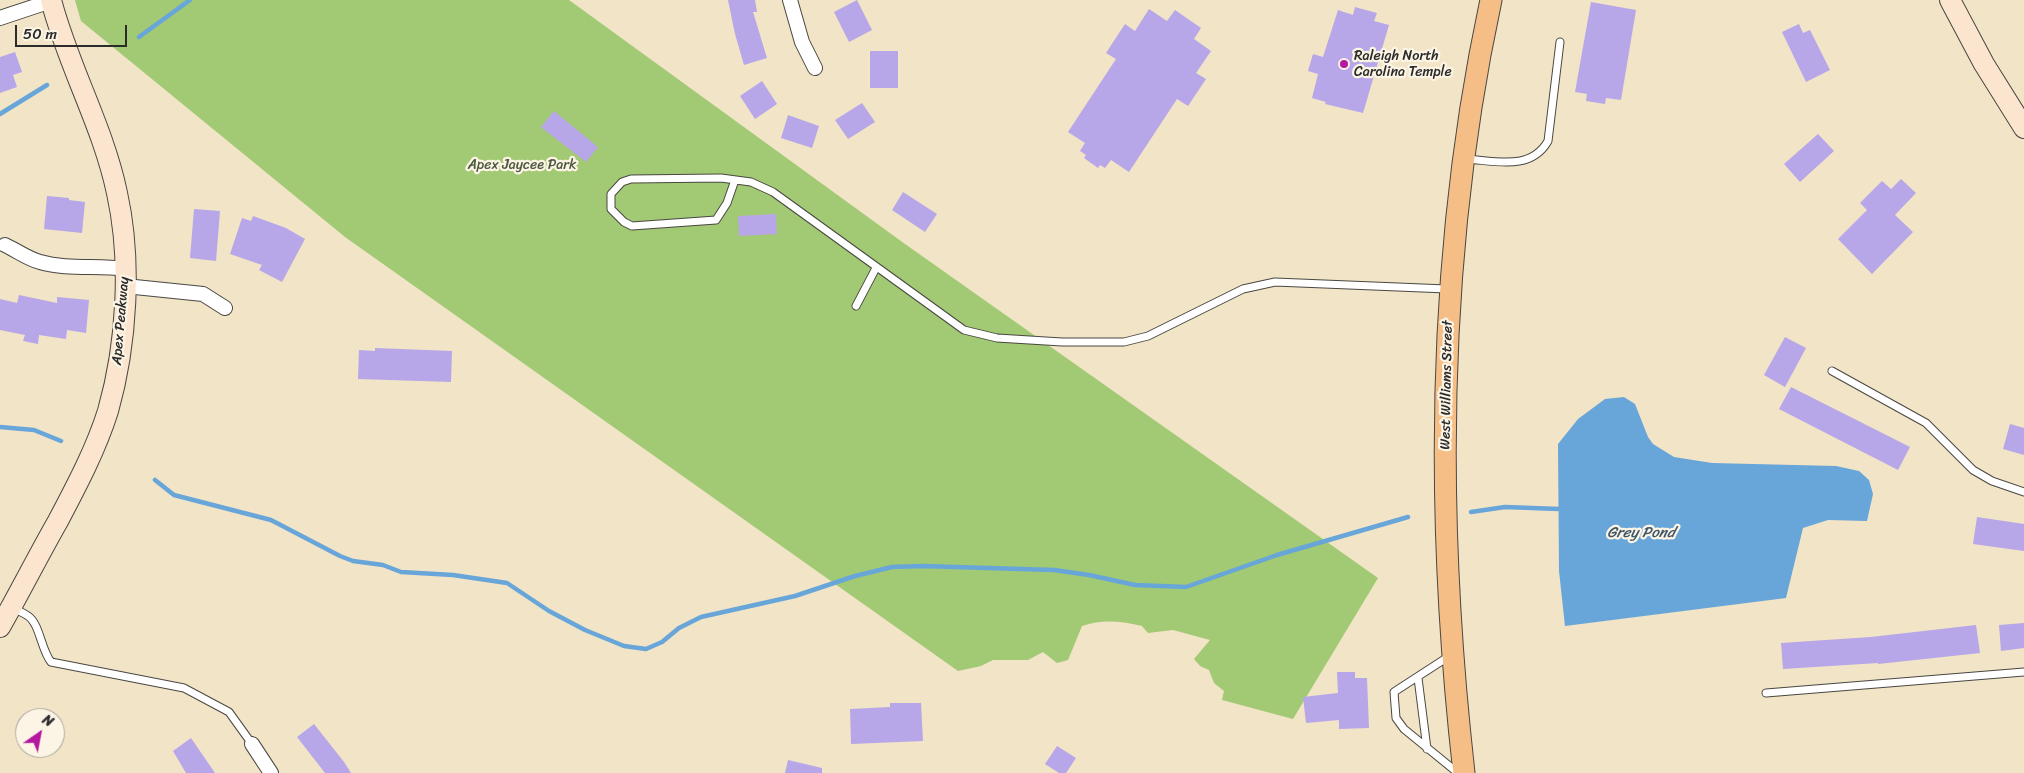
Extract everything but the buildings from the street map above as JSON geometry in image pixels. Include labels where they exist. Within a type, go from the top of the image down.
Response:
[{"type":"main road","name":"Apex Peakway","points":[[0,627],[6,604],[84,471],[108,411],[121,344],[125,250],[117,193],[105,151],[51,0]]},
{"type":"main road","name":"West Williams Street","points":[[1463,773],[1448,570],[1446,388],[1450,289],[1464,158],[1472,98],[1491,0]]},
{"type":"main road","points":[[1950,0],[1984,64],[2024,128]]},
{"type":"street","points":[[0,18],[51,0]]},
{"type":"street","points":[[790,0],[802,42],[815,68]]},
{"type":"street","points":[[5,245],[38,262],[61,266],[107,266],[125,277],[203,294],[225,308]]},
{"type":"street","points":[[252,744],[271,773]]},
{"type":"lane","points":[[1464,158],[1507,162],[1522,161],[1542,151],[1548,141],[1560,42]]},
{"type":"lane","points":[[735,180],[727,203],[716,220],[632,226],[617,217],[611,210],[611,194],[615,187],[631,179],[722,178],[751,182],[773,192],[964,330],[997,338],[1062,342],[1124,342],[1148,336],[1243,289],[1275,282],[1450,289]]},
{"type":"lane","points":[[856,306],[876,268]]},
{"type":"lane","points":[[1832,371],[1926,423],[1973,470],[1992,481],[2024,492]]},
{"type":"lane","points":[[6,604],[30,616],[46,657],[51,662],[184,688],[229,712],[252,744]]},
{"type":"lane","points":[[1453,654],[1394,692],[1396,718],[1404,729],[1427,749],[1463,773]]},
{"type":"lane","points":[[1766,693],[2024,672]]},
{"type":"lane","points":[[1418,678],[1427,749]]},
{"type":"green space","name":"Apex Jaycee Park","points":[[75,0],[569,0],[905,244],[1378,578],[1293,719],[1222,700],[1224,691],[1214,683],[1209,670],[1200,666],[1194,659],[1210,640],[1173,630],[1148,633],[1142,626],[1127,623],[1104,622],[1082,626],[1068,660],[1057,663],[1043,652],[1028,660],[993,660],[981,666],[958,671],[345,237],[81,21]]},
{"type":"water","name":"Grey Pond","points":[[1624,397],[1635,404],[1648,437],[1653,444],[1674,457],[1712,463],[1836,466],[1859,471],[1869,480],[1873,494],[1867,521],[1828,520],[1803,528],[1786,598],[1565,626],[1559,571],[1558,444],[1578,419],[1605,399]]},
{"type":"waterway","points":[[139,37],[190,0]]},
{"type":"waterway","points":[[0,114],[47,85]]},
{"type":"waterway","points":[[0,427],[34,430],[61,441]]},
{"type":"waterway","points":[[155,480],[174,495],[271,520],[353,561],[383,565],[401,572],[453,575],[507,583],[549,611],[585,630],[624,646],[646,649],[662,642],[679,628],[701,617],[795,596],[855,576],[892,567],[922,566],[1054,570],[1135,585],[1186,587],[1277,555],[1408,517]]},
{"type":"waterway","points":[[1471,512],[1505,507],[1559,509]]},
{"type":"place","name":"Raleigh North Carolina Temple","points":[[1344,64]]}]
